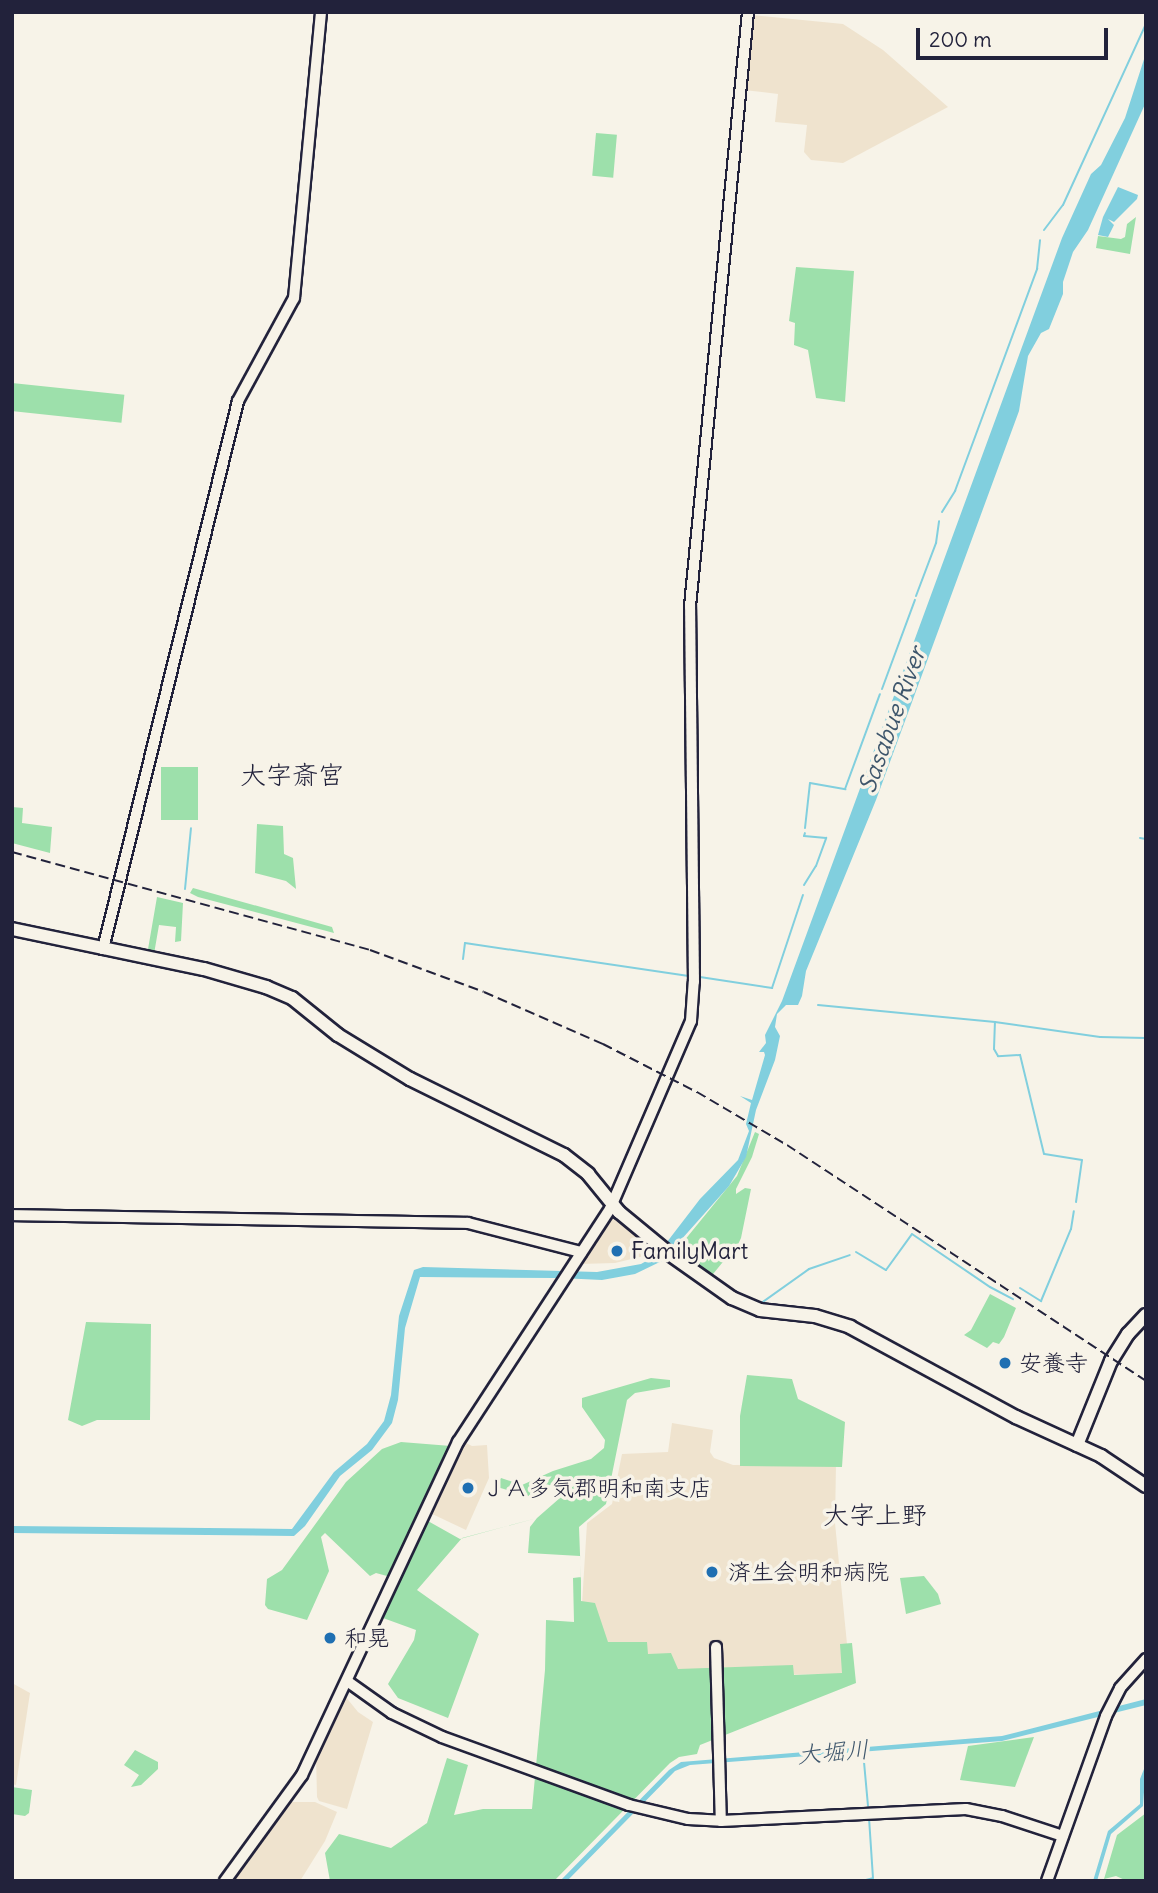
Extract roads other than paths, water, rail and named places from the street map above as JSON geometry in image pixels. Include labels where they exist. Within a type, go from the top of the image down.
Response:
[{"type":"main road","points":[[12,929],[238,978],[292,998],[338,1035],[410,1079],[564,1155],[588,1174],[612,1204],[666,1251],[740,1303],[760,1310],[826,1319],[850,1327],[1016,1417],[1117,1465],[1146,1486]]},
{"type":"main road","points":[[1077,1445],[1111,1361],[1128,1334],[1146,1315]]},
{"type":"street","points":[[103,949],[238,401],[294,298],[321,12]]},
{"type":"street","points":[[225,1881],[297,1783],[458,1442],[612,1204],[681,1048],[694,1009],[690,606],[748,12]]},
{"type":"street","points":[[12,1215],[468,1223],[582,1252]]},
{"type":"street","points":[[716,1647],[721,1821]]},
{"type":"street","points":[[1047,1881],[1108,1711],[1126,1680],[1146,1659]]},
{"type":"street","points":[[347,1681],[392,1713],[427,1731],[629,1805],[688,1819],[721,1821],[958,1809],[1002,1816],[1063,1836]]},
{"type":"water","name":"Sasabue River","points":[[1146,53],[1146,102],[1088,230],[1073,252],[1063,282],[1063,294],[1049,329],[1041,333],[1028,356],[1019,411],[876,800],[806,971],[802,996],[798,1005],[786,1005],[777,1014],[775,1027],[780,1036],[775,1060],[756,1110],[746,1157],[729,1186],[680,1241],[674,1243],[674,1250],[668,1258],[635,1274],[602,1280],[560,1278],[558,1281],[556,1278],[420,1277],[405,1328],[398,1400],[392,1423],[372,1450],[340,1476],[305,1526],[294,1536],[12,1533],[12,1526],[292,1529],[334,1472],[367,1444],[384,1421],[391,1395],[399,1316],[414,1270],[423,1267],[597,1272],[641,1264],[657,1255],[700,1199],[738,1160],[749,1131],[746,1124],[751,1103],[740,1096],[752,1100],[765,1055],[764,1052],[759,1052],[766,1043],[765,1035],[782,1001],[1062,238],[1091,174],[1101,165],[1125,118]]},
{"type":"water","points":[[1118,187],[1138,195],[1137,199],[1114,222],[1108,219],[1114,225],[1108,237],[1098,235],[1103,217]]},
{"type":"water","name":"大堀川","points":[[1146,1699],[1146,1705],[1002,1741],[690,1765],[675,1771],[567,1881],[560,1881],[669,1770],[681,1762],[1002,1736]]},
{"type":"water","points":[[1146,1764],[1143,1806],[1111,1834],[1097,1881],[1093,1881],[1108,1831],[1140,1804],[1140,1779]]},
{"type":"waterway","points":[[1044,230],[1063,205],[1146,24]]},
{"type":"waterway","points":[[942,512],[955,491],[1037,269],[1040,240]]},
{"type":"waterway","points":[[916,596],[936,543],[939,521]]},
{"type":"waterway","name":"Sasabue River","points":[[882,689],[915,600]]},
{"type":"waterway","name":"Sasabue River","points":[[805,828],[810,783],[845,789],[880,694]]},
{"type":"waterway","points":[[185,889],[191,828]]},
{"type":"waterway","points":[[804,885],[816,866],[826,838],[804,836],[805,833]]},
{"type":"waterway","points":[[1140,838],[1146,839]]},
{"type":"waterway","points":[[700,977],[772,988],[803,895]]},
{"type":"waterway","points":[[463,959],[465,943],[689,976]]},
{"type":"waterway","points":[[818,1005],[995,1022]]},
{"type":"waterway","points":[[1076,1202],[1082,1160],[1044,1154],[1020,1055],[998,1056],[994,1049],[995,1022],[1100,1037],[1146,1038]]},
{"type":"waterway","points":[[1020,1288],[1041,1301],[1071,1229],[1074,1211]]},
{"type":"waterway","points":[[856,1252],[886,1270],[912,1234],[990,1287],[1013,1299]]},
{"type":"waterway","points":[[760,1304],[809,1269],[850,1255]]},
{"type":"waterway","name":"大堀川","points":[[863,1751],[868,1806]]},
{"type":"waterway","points":[[862,1881],[873,1878],[869,1817]]},
{"type":"railway","points":[[12,852],[370,950],[484,992],[603,1044],[697,1092],[787,1145],[1146,1381]]},
{"type":"place","name":"FamilyMart","points":[[617,1251]]},
{"type":"place","name":"安養寺","points":[[1005,1363]]},
{"type":"place","name":"ＪＡ多気郡明和南支店","points":[[468,1488]]},
{"type":"place","name":"済生会明和病院","points":[[712,1572]]},
{"type":"place","name":"和晃","points":[[330,1638]]},
{"type":"district","name":"大字斎宮","points":[[292,775]]},
{"type":"district","name":"大字上野","points":[[875,1515]]}]
